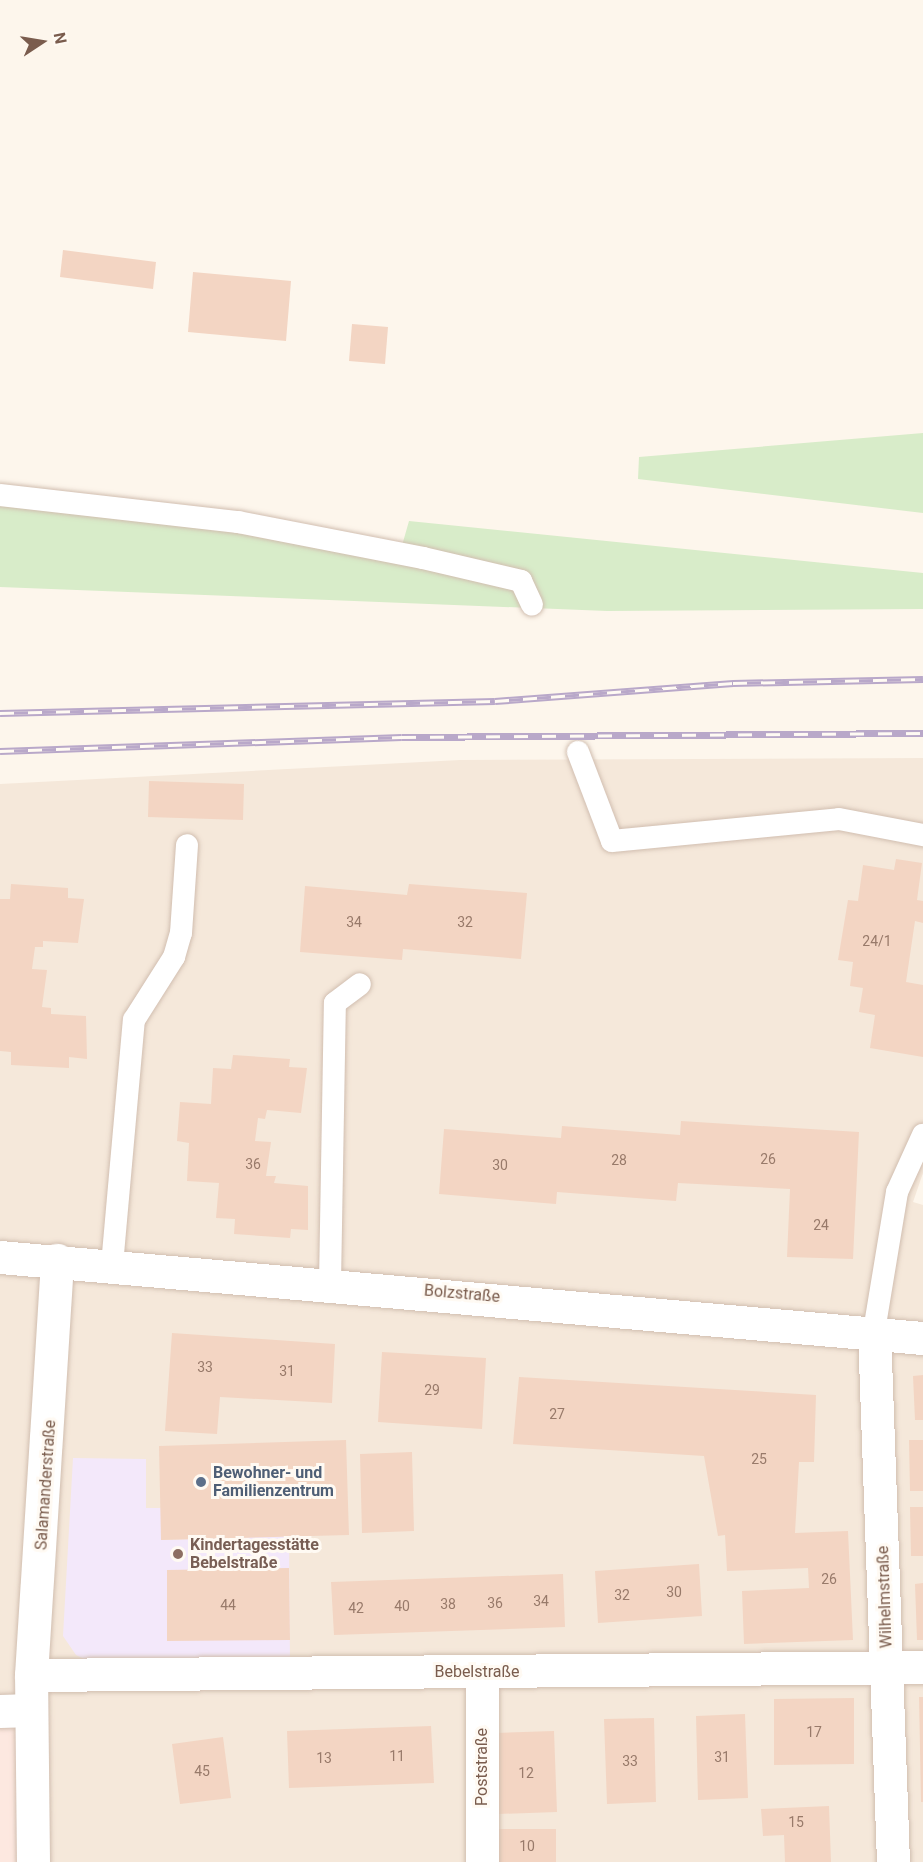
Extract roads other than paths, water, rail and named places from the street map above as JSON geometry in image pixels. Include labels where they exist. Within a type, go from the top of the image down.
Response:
[{"type":"street","name":"Bolzstraße","points":[[0,1257],[330,1283],[874,1331],[923,1338]]},
{"type":"street","name":"Salamanderstraße","points":[[33,1862],[15,1711],[31,1675],[57,1260]]},
{"type":"street","name":"Wilhelmstraße","points":[[874,1331],[888,1668],[893,1862]]},
{"type":"street","name":"Bebelstraße","points":[[31,1675],[923,1667]]},
{"type":"street","name":"Poststraße","points":[[482,1672],[482,1862]]},
{"type":"lane","points":[[0,495],[237,522],[423,558],[521,581],[532,605]]},
{"type":"lane","points":[[578,752],[612,841],[839,819],[923,835]]},
{"type":"lane","points":[[112,1265],[134,1020],[174,957],[181,933],[187,845]]},
{"type":"lane","points":[[330,1283],[335,1003],[360,984]]},
{"type":"lane","points":[[874,1331],[897,1192],[923,1135]]},
{"type":"railway","points":[[0,713],[495,701],[733,683],[923,679]]},
{"type":"railway","points":[[0,751],[402,737],[923,733]]},
{"type":"place","name":"Bewohner- und Familienzentrum","points":[[201,1482]]},
{"type":"place","name":"Kindertagesstätte Bebelstraße","points":[[178,1554]]}]
